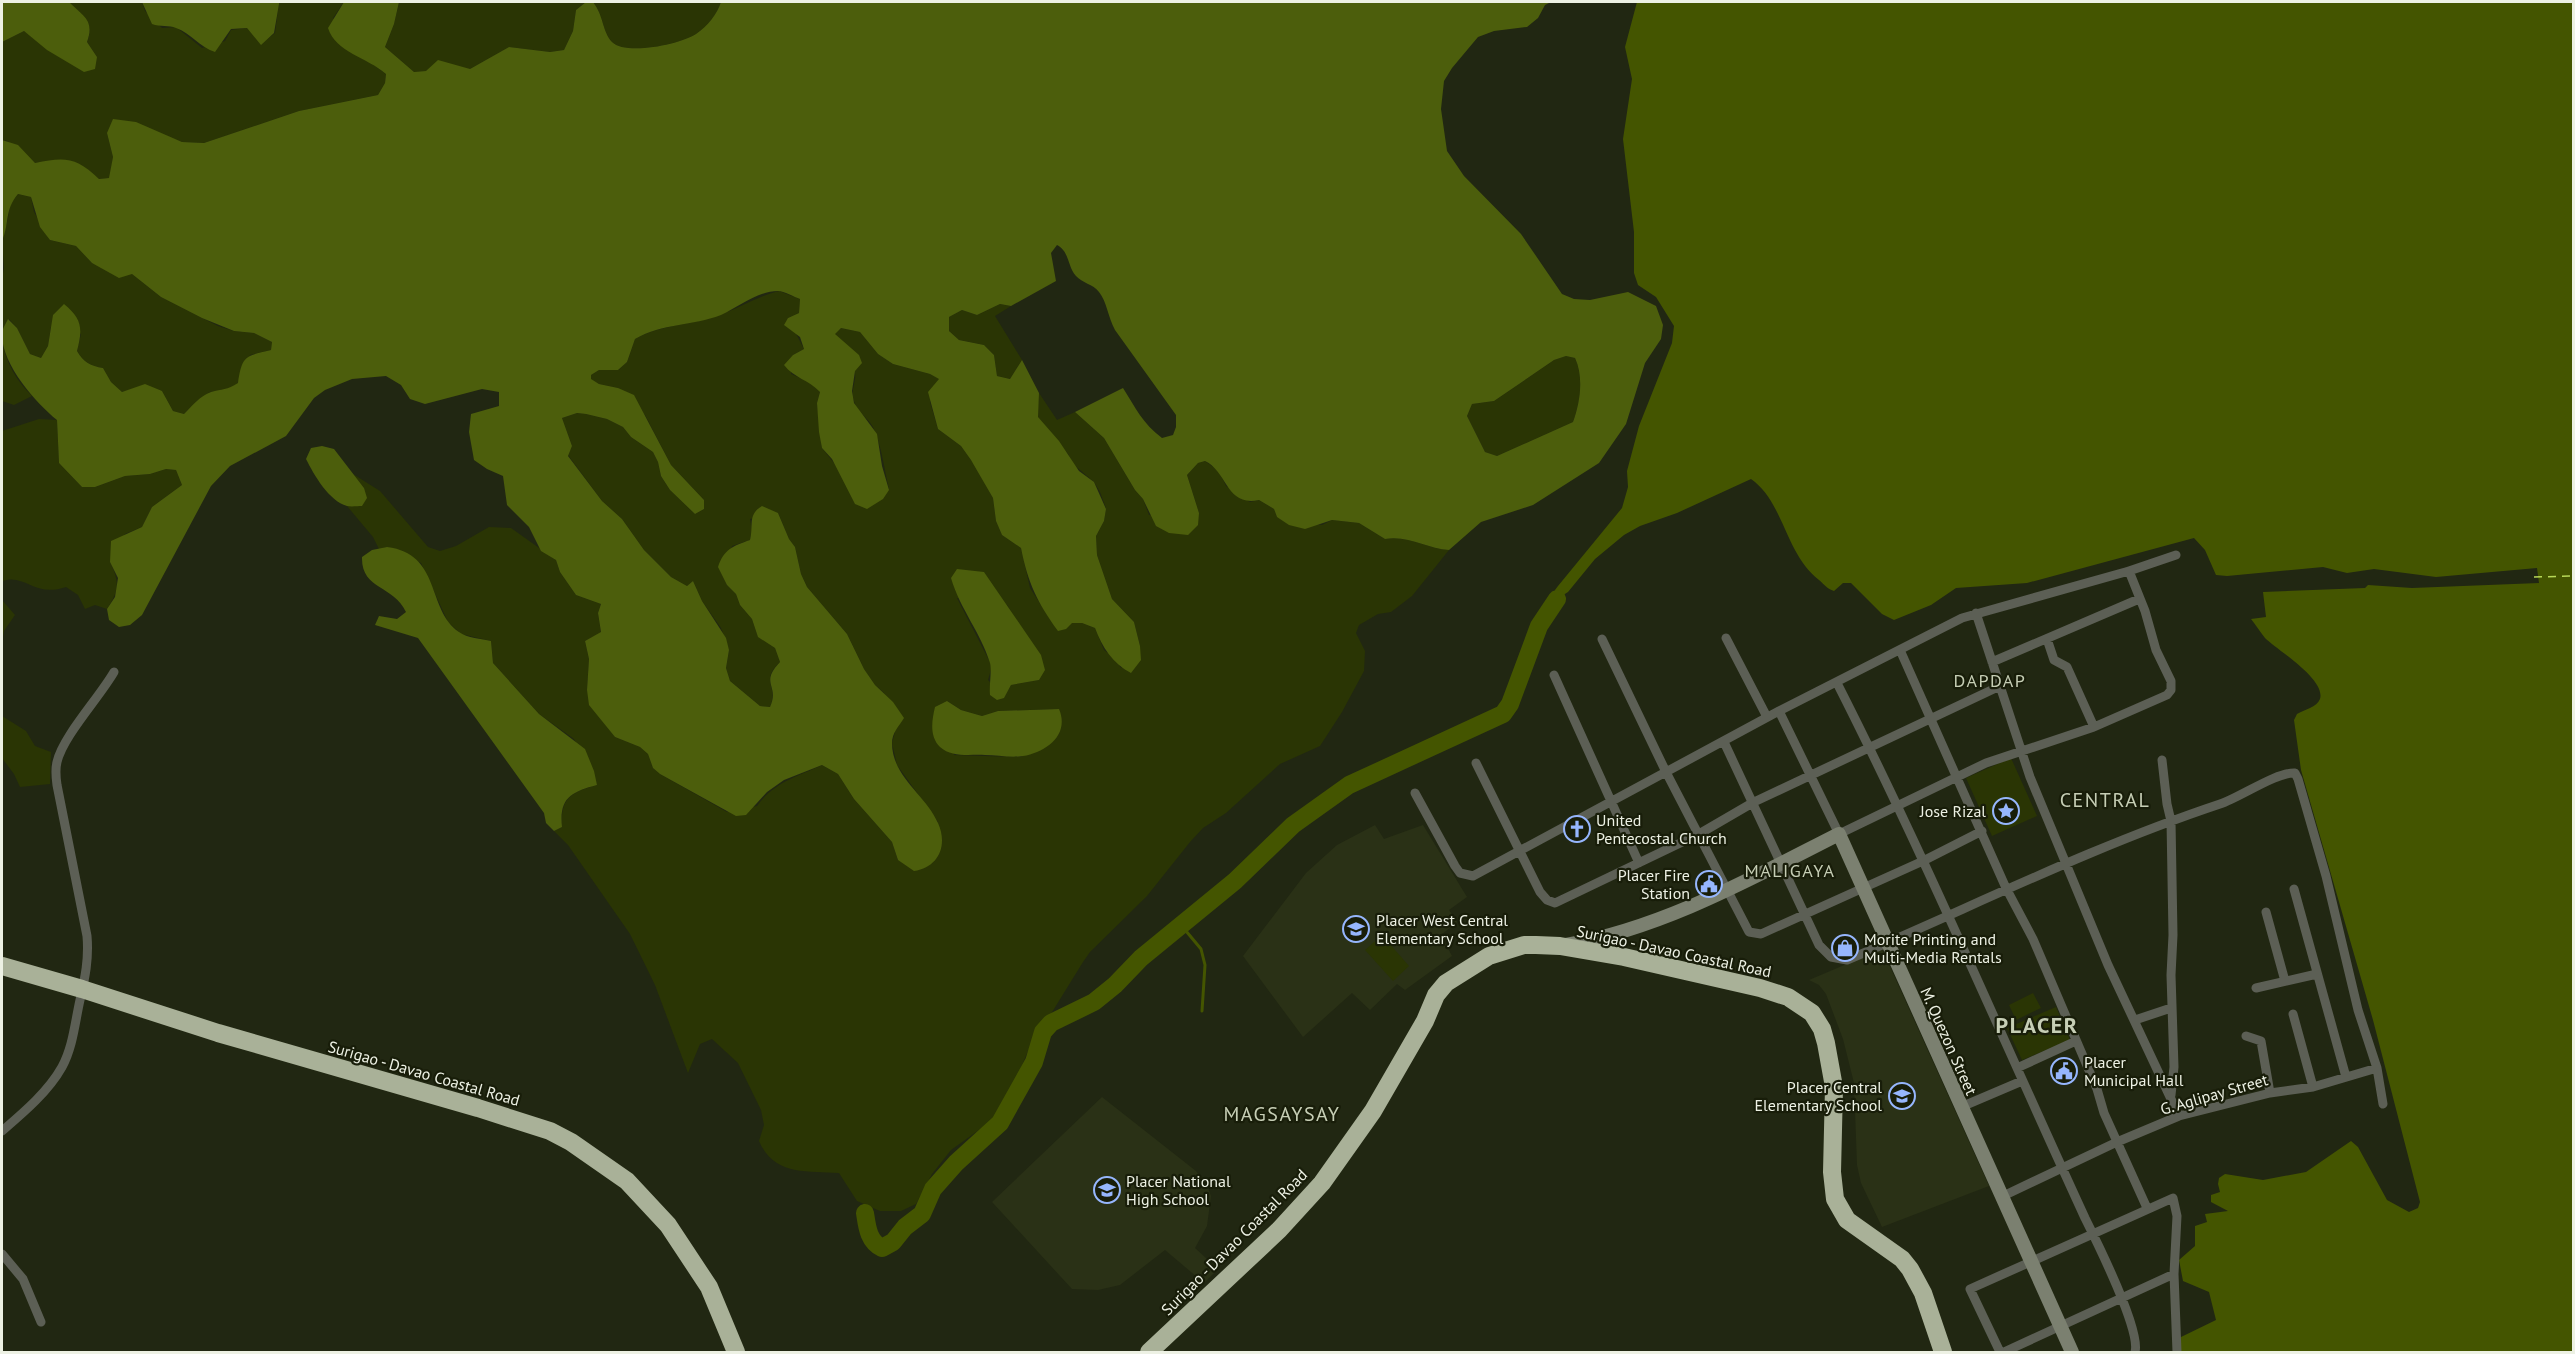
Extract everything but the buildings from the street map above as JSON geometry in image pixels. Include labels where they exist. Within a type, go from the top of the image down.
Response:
[{"type":"highway","name":"Surigao - Davao Coastal Road","points":[[1149,1353],[1278,1230],[1338,1163],[1373,1111],[1425,1021],[1436,995],[1446,983],[1476,963],[1524,945],[1560,946],[1624,957],[1761,988],[1788,998],[1812,1013],[1824,1036],[1834,1087],[1832,1172],[1835,1199],[1847,1220],[1902,1259],[1911,1269],[1923,1293],[1943,1353]]},
{"type":"highway","name":"Surigao - Davao Coastal Road","points":[[2,966],[218,1033],[527,1123],[571,1142],[627,1181],[668,1225],[709,1287],[736,1353]]},
{"type":"street","points":[[1415,794],[1455,866],[1465,875],[1473,876],[1767,717],[1976,613],[2129,571],[2176,555]]},
{"type":"street","points":[[1560,946],[1648,924],[1782,863],[1956,777],[2023,749],[2094,727],[2167,695],[2171,690],[2171,681],[2156,650],[2145,611],[2129,571]]},
{"type":"street","points":[[1992,662],[2139,599]]},
{"type":"street","points":[[1976,613],[2023,749],[2030,777],[2108,965],[2179,1116]]},
{"type":"street","points":[[1726,638],[1767,717]]},
{"type":"street","points":[[1602,639],[1666,772],[1749,932],[1761,934],[1923,861],[1982,831]]},
{"type":"street","points":[[2047,639],[2054,660],[2067,667],[2094,727]]},
{"type":"street","points":[[1900,650],[2006,888],[2033,939],[2117,1142],[2147,1208]]},
{"type":"street","points":[[2,1131],[38,1097],[62,1067],[69,1050],[88,966],[87,936],[58,795],[56,768],[65,743],[114,672]]},
{"type":"street","points":[[1554,675],[1639,863]]},
{"type":"street","points":[[1837,683],[1870,747],[1923,861],[2093,1234],[2136,1342],[2135,1353]]},
{"type":"street","points":[[1476,763],[1540,892],[1551,902],[1560,902],[1700,834],[1754,802],[2000,686]]},
{"type":"street","name":"M. Quezon Street","points":[[1779,711],[1839,834],[2072,1353]]},
{"type":"street","points":[[1724,741],[1819,945],[1830,957],[1847,960],[1887,944],[2065,861],[2241,795],[2274,778],[2290,773],[2297,776],[2328,886],[2358,1010],[2377,1068],[2383,1104]]},
{"type":"street","points":[[2162,760],[2171,821],[2171,1008],[2174,1067],[2171,1095]]},
{"type":"street","points":[[2294,889],[2346,1077]]},
{"type":"street","points":[[2266,912],[2285,981]]},
{"type":"street","points":[[2256,988],[2317,974]]},
{"type":"street","points":[[2135,1020],[2171,1008]]},
{"type":"street","points":[[2293,1014],[2313,1087]]},
{"type":"street","points":[[2246,1036],[2261,1041],[2270,1093]]},
{"type":"street","points":[[2017,1068],[2076,1041]]},
{"type":"street","name":"G. Aglipay Street","points":[[2001,1197],[2062,1167],[2179,1116],[2270,1093],[2313,1087],[2377,1068]]},
{"type":"street","points":[[1961,1107],[2022,1081]]},
{"type":"street","points":[[2174,1274],[2002,1353],[1970,1289],[2173,1198],[2177,1224],[2174,1274],[2177,1353]]},
{"type":"street","points":[[2,1254],[23,1279],[41,1322]]},
{"type":"shaded area","points":[[2,2],[69,2],[89,23],[87,42],[97,57],[95,69],[84,72],[47,50],[24,31],[2,42]]},
{"type":"shaded area","points":[[69,2],[142,2],[145,11],[162,28],[176,27],[202,48],[225,41],[231,30],[247,28],[261,44],[275,33],[279,2],[344,2],[333,18],[363,57],[386,74],[385,83],[378,95],[299,111],[204,143],[182,142],[160,134],[107,133],[113,157],[110,178],[99,179],[85,169],[69,163],[52,161],[35,163],[7,141],[2,140],[2,42],[24,31],[72,64],[97,57],[87,42],[89,29],[86,20]]},
{"type":"shaded area","points":[[142,2],[279,2],[279,4],[274,33],[261,45],[247,28],[231,29],[215,52],[181,30],[152,24]]},
{"type":"shaded area","points":[[344,2],[399,2],[385,47],[414,72],[426,71],[438,60],[470,69],[509,47],[550,52],[564,50],[573,31],[576,10],[586,2],[593,2],[597,7],[606,33],[612,42],[619,46],[641,48],[667,45],[696,34],[712,20],[721,2],[1551,2],[1545,5],[1538,18],[1527,27],[1494,31],[1478,37],[1452,68],[1444,81],[1441,109],[1447,151],[1464,176],[1521,234],[1562,294],[1574,299],[1590,300],[1628,292],[1656,306],[1663,325],[1661,339],[1645,363],[1626,424],[1599,463],[1533,505],[1481,522],[1449,550],[1410,540],[1385,539],[1359,523],[1332,520],[1305,529],[1289,525],[1277,517],[1274,509],[1259,500],[1248,501],[1233,494],[1213,466],[1205,461],[1198,463],[1187,475],[1199,513],[1198,525],[1188,535],[1169,533],[1156,526],[1143,499],[1135,490],[1104,438],[1075,412],[1123,388],[1144,421],[1162,438],[1173,435],[1176,415],[1115,330],[1099,292],[1076,276],[1064,251],[1057,245],[1051,253],[1056,281],[1011,306],[1000,304],[977,315],[962,310],[949,317],[949,331],[959,340],[984,345],[994,355],[997,376],[1010,379],[1022,360],[1039,393],[1038,417],[1059,441],[1079,471],[1094,482],[1106,509],[1104,521],[1096,536],[1097,555],[1112,599],[1134,622],[1140,646],[1141,660],[1131,673],[1109,654],[1095,628],[1082,623],[1072,623],[1066,629],[1058,631],[1051,621],[1030,582],[1021,548],[1002,535],[996,521],[993,498],[971,460],[961,446],[938,429],[928,392],[939,379],[930,374],[893,364],[878,354],[860,332],[841,328],[835,334],[859,355],[862,363],[855,371],[852,391],[854,403],[877,434],[882,466],[889,490],[883,499],[867,509],[855,504],[832,459],[822,448],[817,403],[820,392],[784,365],[793,355],[804,349],[800,337],[784,325],[788,318],[799,313],[800,299],[780,291],[771,292],[756,296],[721,315],[656,330],[635,339],[627,362],[618,370],[599,370],[591,375],[591,379],[599,384],[618,388],[634,395],[671,465],[704,500],[704,509],[695,514],[670,490],[661,476],[653,452],[631,437],[623,427],[607,419],[577,413],[562,418],[572,446],[568,456],[602,501],[622,519],[644,550],[671,577],[687,586],[693,581],[702,601],[726,638],[729,650],[726,668],[730,681],[760,706],[770,707],[773,694],[771,675],[780,662],[775,648],[758,637],[752,619],[740,605],[736,594],[727,585],[718,567],[723,556],[730,549],[750,540],[753,517],[757,509],[762,506],[778,513],[795,547],[801,574],[807,587],[847,634],[864,669],[904,718],[893,736],[893,755],[903,776],[933,813],[942,839],[939,854],[935,860],[923,869],[914,871],[898,860],[892,842],[854,799],[838,774],[822,765],[784,780],[767,792],[746,815],[736,816],[660,774],[653,768],[648,754],[640,747],[615,737],[589,705],[587,690],[589,659],[585,641],[601,632],[598,613],[601,604],[576,595],[560,572],[556,560],[541,551],[529,527],[507,505],[503,476],[474,460],[469,432],[471,414],[499,406],[499,392],[482,389],[425,404],[410,399],[401,385],[386,376],[352,379],[325,390],[314,398],[286,436],[230,466],[211,486],[142,615],[130,625],[119,627],[109,620],[107,609],[115,597],[118,578],[110,562],[111,541],[142,527],[152,507],[182,485],[176,470],[166,469],[150,474],[125,476],[95,487],[82,487],[59,463],[57,420],[30,393],[7,356],[2,332],[8,319],[17,328],[30,354],[41,358],[48,346],[53,315],[64,304],[78,319],[80,336],[77,351],[85,361],[103,368],[111,382],[122,392],[145,384],[162,391],[173,411],[184,414],[207,394],[238,383],[243,362],[250,356],[271,350],[272,342],[254,333],[234,331],[202,318],[161,297],[132,274],[119,278],[92,263],[76,246],[50,240],[40,227],[31,197],[18,194],[14,200],[2,241],[2,140],[18,145],[35,163],[54,160],[70,161],[84,166],[99,179],[109,178],[113,157],[107,133],[113,119],[136,122],[182,142],[204,143],[299,111],[378,95],[385,83],[386,74],[345,49],[332,36],[328,28]],"holes":[[[1566,356],[1575,358],[1578,365],[1580,390],[1573,422],[1497,456],[1485,452],[1467,416],[1472,404],[1494,401],[1554,360]]]},
{"type":"shaded area","points":[[399,2],[586,2],[576,10],[573,31],[564,50],[550,52],[509,47],[470,69],[414,72],[385,47]]},
{"type":"shaded area","points":[[593,2],[721,2],[712,20],[689,38],[667,45],[629,48],[612,42]]},
{"type":"shaded area","points":[[1637,2],[2573,2],[2573,1352],[2181,1352],[2181,1337],[2216,1320],[2209,1292],[2183,1281],[2179,1260],[2195,1246],[2195,1226],[2207,1222],[2205,1214],[2228,1211],[2211,1202],[2211,1195],[2220,1192],[2219,1178],[2225,1174],[2263,1180],[2306,1172],[2351,1141],[2358,1147],[2387,1200],[2409,1212],[2418,1208],[2420,1202],[2373,1020],[2301,770],[2294,720],[2297,714],[2318,702],[2320,691],[2308,674],[2265,638],[2251,619],[2266,617],[2263,592],[2365,588],[2368,585],[2412,588],[2539,583],[2537,568],[2436,577],[2374,569],[2347,573],[2323,567],[2227,576],[2216,575],[2205,550],[2194,538],[2027,583],[1956,588],[1931,605],[1894,620],[1882,614],[1851,583],[1843,583],[1834,591],[1808,569],[1791,543],[1771,501],[1751,479],[1624,535],[1595,559],[1568,592],[1557,599],[1555,590],[1622,508],[1628,487],[1627,471],[1639,426],[1672,343],[1674,326],[1656,297],[1638,285],[1634,273],[1634,232],[1623,139],[1632,79],[1625,47]]},
{"type":"shaded area","points":[[18,194],[31,197],[34,212],[50,240],[76,246],[92,263],[132,274],[161,297],[218,326],[234,331],[254,333],[272,342],[271,350],[250,355],[239,383],[226,390],[210,392],[184,414],[173,411],[162,391],[133,389],[122,392],[111,382],[103,368],[88,363],[79,355],[77,351],[81,334],[51,327],[48,346],[41,358],[30,354],[17,328],[9,319],[2,332],[4,268],[2,241],[9,205]]},
{"type":"shaded area","points":[[779,291],[800,299],[799,313],[788,318],[804,349],[793,355],[791,374],[812,383],[820,392],[817,403],[822,448],[838,468],[889,489],[876,434],[854,401],[855,373],[852,360],[846,348],[834,334],[841,328],[860,332],[878,354],[893,364],[940,379],[930,402],[938,429],[961,446],[977,468],[993,498],[996,521],[1002,535],[1021,548],[1030,588],[1052,622],[1082,623],[1095,628],[1104,650],[1115,658],[1121,668],[1140,646],[1134,622],[1112,599],[1097,555],[1096,536],[1104,521],[1106,508],[1094,482],[1073,464],[1068,454],[1037,417],[1039,393],[1057,420],[1075,412],[1104,438],[1135,490],[1143,499],[1149,515],[1199,513],[1187,475],[1198,463],[1205,461],[1219,471],[1226,486],[1250,502],[1259,500],[1274,509],[1277,517],[1322,525],[1332,520],[1359,523],[1385,539],[1410,540],[1449,550],[1412,596],[1391,612],[1378,614],[1359,625],[1356,633],[1365,651],[1364,671],[1320,746],[1280,764],[1226,813],[1203,828],[1147,896],[1090,952],[1028,1051],[1004,1108],[990,1122],[951,1150],[932,1174],[916,1204],[901,1211],[880,1211],[857,1201],[839,1173],[793,1169],[773,1160],[759,1141],[764,1125],[761,1110],[738,1063],[712,1039],[700,1044],[688,1073],[655,985],[630,934],[568,845],[554,831],[562,827],[563,809],[569,798],[580,790],[597,785],[574,739],[539,714],[493,663],[491,641],[461,634],[448,622],[421,563],[387,547],[379,549],[373,537],[347,506],[362,506],[364,488],[353,474],[380,491],[428,547],[440,551],[456,546],[489,527],[511,528],[556,560],[560,572],[576,595],[601,604],[598,613],[601,633],[585,641],[589,659],[587,690],[599,716],[615,737],[640,747],[648,754],[653,768],[660,774],[727,812],[757,806],[778,786],[822,765],[838,774],[854,799],[892,842],[898,860],[938,822],[897,765],[892,743],[895,732],[884,693],[864,669],[847,634],[807,587],[801,574],[795,547],[778,513],[750,519],[752,530],[750,540],[732,546],[727,585],[736,594],[740,605],[752,619],[758,636],[775,648],[780,662],[771,674],[770,707],[760,706],[730,681],[726,668],[729,650],[721,628],[702,601],[693,581],[687,586],[671,577],[644,550],[622,519],[602,501],[568,455],[572,446],[562,418],[577,413],[607,419],[623,427],[631,437],[653,452],[661,476],[670,490],[695,514],[704,509],[704,500],[671,465],[645,415],[618,388],[599,384],[591,380],[591,375],[599,370],[618,370],[627,362],[635,339],[645,334],[711,318]],"holes":[[[957,598],[1007,605],[1017,622],[1039,680],[1011,685],[1004,697],[988,680],[992,666]],[[947,701],[961,710],[982,716],[998,711],[1059,709],[1021,757],[954,755]]]},
{"type":"shaded area","points":[[1000,304],[1011,306],[995,316],[1022,360],[1010,379],[997,376],[994,355],[984,345],[959,340],[949,331],[949,317],[962,310],[977,315]]},
{"type":"shaded area","points":[[2,342],[13,371],[32,396],[14,405],[2,401]]},
{"type":"shaded area","points":[[1566,356],[1575,358],[1580,382],[1578,407],[1573,422],[1497,456],[1485,452],[1467,416],[1472,404],[1494,401],[1554,360]]},
{"type":"shaded area","points":[[39,419],[57,420],[59,463],[82,487],[95,487],[125,476],[150,474],[166,469],[176,470],[182,485],[152,507],[142,527],[125,534],[110,562],[117,586],[107,609],[95,605],[85,609],[78,595],[66,587],[46,590],[18,580],[2,581],[2,431]]},
{"type":"shaded area","points":[[322,446],[334,449],[364,488],[367,498],[362,506],[340,503],[318,480],[306,459],[311,448]]},
{"type":"shaded area","points":[[387,547],[405,552],[417,560],[425,571],[449,622],[462,634],[491,641],[493,663],[539,714],[585,749],[597,785],[580,790],[569,798],[563,809],[562,827],[554,831],[546,823],[544,813],[418,638],[375,625],[379,616],[397,619],[406,612],[401,603],[372,582],[363,568],[362,557],[372,550]]},
{"type":"shaded area","points":[[957,569],[984,572],[1041,655],[1045,670],[1039,680],[1011,685],[1004,698],[997,700],[990,695],[990,663],[951,578]]},
{"type":"shaded area","points":[[2,600],[15,615],[4,631],[2,643]]},
{"type":"shaded area","points":[[947,701],[961,710],[982,716],[998,711],[1059,709],[1062,718],[1061,727],[1054,741],[1032,754],[1014,757],[950,753],[940,747],[934,738],[932,722],[935,707]]},
{"type":"shaded area","points":[[2,716],[26,731],[35,746],[51,752],[50,784],[20,787],[2,758]]},
{"type":"shaded area","points":[[2011,758],[2037,816],[1992,836],[1966,778]]},
{"type":"shaded area","name":"Placer West Central Elementary School","points":[[1375,825],[1384,839],[1423,825],[1467,897],[1449,910],[1457,922],[1441,935],[1452,956],[1405,990],[1397,984],[1370,1010],[1352,993],[1303,1037],[1243,956],[1306,873],[1337,845]]},
{"type":"shaded area","points":[[1382,935],[1409,966],[1393,981],[1365,950]]},
{"type":"shaded area","name":"Placer Central Elementary School","points":[[1882,949],[1989,1186],[1882,1227],[1861,1183],[1857,1165],[1854,1083],[1843,1039],[1826,994],[1819,985],[1809,980]]},
{"type":"shaded area","points":[[2033,993],[2041,1008],[2016,1020],[2009,1005]]},
{"type":"shaded area","points":[[2056,1007],[2070,1040],[2022,1060],[2007,1028]]},
{"type":"shaded area","name":"Placer National High School","points":[[1102,1097],[1196,1171],[1206,1183],[1211,1196],[1207,1226],[1195,1248],[1218,1269],[1204,1283],[1165,1250],[1120,1285],[1098,1290],[1072,1289],[992,1202]]},
{"type":"waterway","points":[[865,1213],[869,1233],[877,1245],[882,1248],[893,1242],[905,1227],[922,1214],[933,1189],[956,1163],[1000,1123],[1034,1062],[1043,1032],[1051,1023],[1094,1002],[1115,985],[1141,958],[1235,881],[1293,825],[1349,785],[1503,714],[1510,704],[1539,626],[1557,599]]},
{"type":"waterway","points":[[1181,925],[1201,949],[1205,965],[1202,1011]]},
{"type":"ferry route","points":[[2534,577],[2574,576]]},
{"type":"place","name":"Jose Rizal","points":[[2006,811]]},
{"type":"place","name":"United Pentecostal Church","points":[[1577,829]]},
{"type":"place","name":"Placer Fire Station","points":[[1709,884]]},
{"type":"place","name":"Placer West Central Elementary School","points":[[1356,929]]},
{"type":"place","name":"Morite Printing and Multi-Media Rentals","points":[[1845,948]]},
{"type":"place","name":"Placer Municipal Hall","points":[[2064,1071]]},
{"type":"place","name":"Placer Central Elementary School","points":[[1902,1096]]},
{"type":"place","name":"Placer National High School","points":[[1107,1190]]},
{"type":"district","name":"DAPDAP","points":[[1990,681]]},
{"type":"district","name":"CENTRAL","points":[[2105,800]]},
{"type":"district","name":"MALIGAYA","points":[[1790,871]]},
{"type":"district","name":"PLACER","points":[[2037,1025]]},
{"type":"district","name":"MAGSAYSAY","points":[[1282,1114]]}]
